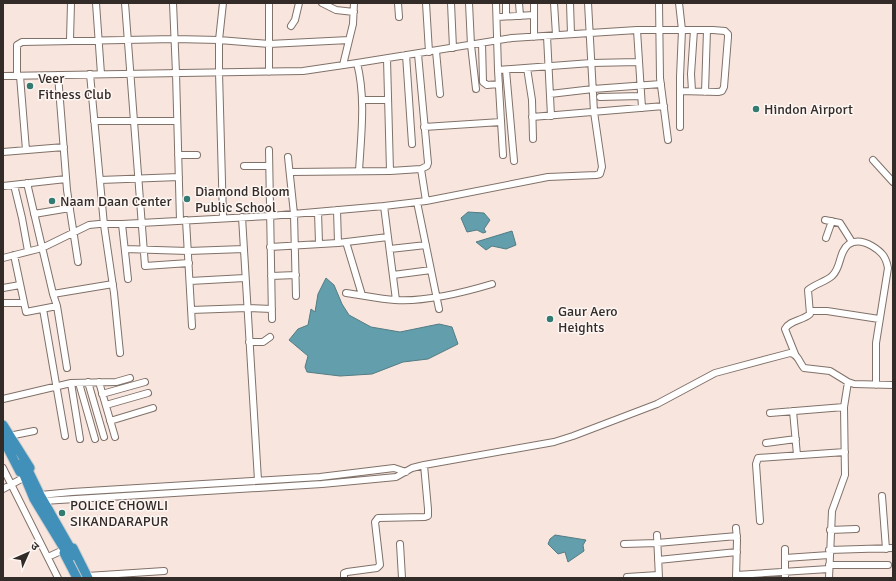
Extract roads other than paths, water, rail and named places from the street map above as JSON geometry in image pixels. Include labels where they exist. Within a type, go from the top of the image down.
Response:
[{"type":"highway","points":[[3,425],[6,437],[29,464],[28,481],[36,503],[63,545]]},
{"type":"highway","points":[[28,481],[41,498],[77,578]]},
{"type":"highway","points":[[63,545],[72,545],[87,577]]},
{"type":"street","points":[[70,40],[71,3]]},
{"type":"street","points":[[96,3],[101,74]]},
{"type":"street","points":[[125,3],[129,74],[145,266],[189,263]]},
{"type":"street","points":[[173,3],[179,178],[183,221],[188,251],[192,326]]},
{"type":"street","points":[[223,3],[219,40],[223,218]]},
{"type":"street","points":[[269,3],[269,72]]},
{"type":"street","points":[[291,26],[295,20],[299,3]]},
{"type":"street","points":[[322,3],[336,10],[354,12]]},
{"type":"street","points":[[343,65],[353,24],[354,3]]},
{"type":"street","points":[[398,3],[399,17]]},
{"type":"street","points":[[426,3],[429,52]]},
{"type":"street","points":[[451,3],[453,48]]},
{"type":"street","points":[[469,3],[471,45],[476,89]]},
{"type":"street","points":[[496,3],[503,155]]},
{"type":"street","points":[[506,3],[506,16]]},
{"type":"street","points":[[519,3],[520,16]]},
{"type":"street","points":[[534,3],[534,37]]},
{"type":"street","points":[[554,3],[556,35]]},
{"type":"street","points":[[570,3],[571,34]]},
{"type":"street","points":[[3,258],[42,248],[89,225],[270,216],[384,206],[426,201],[548,177],[600,174],[602,167],[594,112],[588,3]]},
{"type":"street","points":[[659,3],[661,84],[668,140]]},
{"type":"street","points":[[679,3],[682,30],[680,127]]},
{"type":"street","points":[[497,17],[534,15]]},
{"type":"street","points":[[637,30],[642,108]]},
{"type":"street","points":[[3,76],[269,72],[320,69],[482,43],[534,37],[589,32],[637,30],[723,30],[728,34],[724,89],[720,92],[680,91]]},
{"type":"street","points":[[692,91],[691,74],[694,30]]},
{"type":"street","points":[[705,92],[706,30]]},
{"type":"street","points":[[547,36],[551,116]]},
{"type":"street","points":[[26,150],[17,48],[19,43],[98,39],[219,40],[269,44],[349,40]]},
{"type":"street","points":[[482,43],[484,82],[487,85],[499,84]]},
{"type":"street","points":[[436,51],[440,94]]},
{"type":"street","points":[[290,172],[390,171],[421,169],[427,166],[428,163],[418,54]]},
{"type":"street","points":[[406,56],[412,144]]},
{"type":"street","points":[[387,59],[390,171]]},
{"type":"street","points":[[498,70],[591,63],[639,62]]},
{"type":"street","points":[[358,63],[362,100],[359,171]]},
{"type":"street","points":[[527,68],[533,139]]},
{"type":"street","points":[[506,70],[514,161]]},
{"type":"street","points":[[90,74],[104,225],[113,284],[120,353]]},
{"type":"street","points":[[58,75],[66,179],[78,262]]},
{"type":"street","points":[[550,94],[661,84]]},
{"type":"street","points":[[600,97],[641,96]]},
{"type":"street","points":[[362,100],[387,100]]},
{"type":"street","points":[[409,103],[422,101]]},
{"type":"street","points":[[532,117],[664,106]]},
{"type":"street","points":[[94,121],[177,121]]},
{"type":"street","points":[[424,127],[501,122]]},
{"type":"street","points":[[3,152],[64,147]]},
{"type":"street","points":[[269,150],[272,319]]},
{"type":"street","points":[[178,155],[197,154]]},
{"type":"street","points":[[288,157],[294,214],[296,296]]},
{"type":"street","points":[[873,160],[893,182]]},
{"type":"street","points":[[244,166],[269,166]]},
{"type":"street","points":[[421,169],[426,201]]},
{"type":"street","points":[[100,180],[179,178]]},
{"type":"street","points":[[3,186],[66,179]]},
{"type":"street","points":[[27,183],[57,306],[66,368]]},
{"type":"street","points":[[14,185],[28,251]]},
{"type":"street","points":[[417,202],[439,309]]},
{"type":"street","points":[[384,206],[396,300]]},
{"type":"street","points":[[34,214],[70,208]]},
{"type":"street","points":[[337,210],[338,242]]},
{"type":"street","points":[[318,212],[319,244]]},
{"type":"street","points":[[242,217],[258,480]]},
{"type":"street","points":[[825,220],[840,223],[852,242]]},
{"type":"street","points":[[826,238],[832,221]]},
{"type":"street","points":[[122,224],[128,280]]},
{"type":"street","points":[[270,247],[346,242],[388,237]]},
{"type":"street","points":[[876,385],[876,351],[879,319],[890,273],[886,261],[880,252],[861,241],[852,242],[844,248],[836,272],[808,290],[810,311],[808,316],[791,323],[786,327],[786,333],[795,354],[804,368],[830,371],[854,384],[876,385],[893,385]]},
{"type":"street","points":[[346,242],[362,295]]},
{"type":"street","points":[[390,249],[426,245]]},
{"type":"street","points":[[125,249],[188,251],[244,249]]},
{"type":"street","points":[[14,255],[26,312],[57,306]]},
{"type":"street","points":[[393,275],[431,270]]},
{"type":"street","points":[[271,276],[296,275]]},
{"type":"street","points":[[190,281],[245,278]]},
{"type":"street","points":[[53,294],[113,284]]},
{"type":"street","points":[[346,292],[396,300],[437,297],[460,293],[492,284]]},
{"type":"street","points":[[3,288],[20,285]]},
{"type":"street","points":[[3,303],[24,303]]},
{"type":"street","points":[[191,310],[247,308],[272,309]]},
{"type":"street","points":[[43,309],[64,436]]},
{"type":"street","points":[[810,311],[827,311],[879,319]]},
{"type":"street","points":[[249,342],[263,342],[270,337]]},
{"type":"street","points":[[41,498],[322,484],[396,477],[412,468],[424,465],[554,442],[657,404],[715,373],[787,354],[795,354]]},
{"type":"street","points":[[3,399],[71,383],[116,382],[130,378]]},
{"type":"street","points":[[88,382],[104,437]]},
{"type":"street","points":[[99,382],[115,437]]},
{"type":"street","points":[[102,394],[145,382]]},
{"type":"street","points":[[829,578],[832,511],[845,475],[844,407],[848,382]]},
{"type":"street","points":[[71,383],[80,439]]},
{"type":"street","points":[[79,383],[95,439]]},
{"type":"street","points":[[106,405],[148,393]]},
{"type":"street","points":[[770,413],[844,407]]},
{"type":"street","points":[[110,421],[153,408]]},
{"type":"street","points":[[793,411],[797,455]]},
{"type":"street","points":[[6,437],[34,431]]},
{"type":"street","points":[[766,443],[796,439]]},
{"type":"street","points":[[760,522],[756,461],[760,457],[844,452]]},
{"type":"street","points":[[344,578],[344,573],[377,568],[380,565],[375,522],[376,519],[428,516],[424,465]]},
{"type":"street","points":[[3,468],[58,578]]},
{"type":"street","points":[[41,498],[72,492],[320,477],[394,468],[406,472]]},
{"type":"street","points":[[3,489],[11,484],[28,481]]},
{"type":"street","points":[[233,482],[233,489]]},
{"type":"street","points":[[785,558],[829,552],[890,549],[882,496]]},
{"type":"street","points":[[736,528],[736,577],[785,575],[829,567],[888,565]]},
{"type":"street","points":[[830,530],[856,530]]},
{"type":"street","points":[[627,577],[658,576],[657,535]]},
{"type":"street","points":[[624,544],[657,543],[737,536]]},
{"type":"street","points":[[400,544],[402,578]]},
{"type":"street","points":[[48,558],[63,545]]},
{"type":"street","points":[[785,549],[785,575]]},
{"type":"street","points":[[658,560],[737,552]]},
{"type":"street","points":[[87,577],[164,571]]},
{"type":"water","points":[[468,212],[484,213],[490,220],[484,229],[486,232],[483,233],[477,230],[467,232],[461,218]]},
{"type":"water","points":[[512,231],[516,245],[506,249],[492,246],[486,250],[476,242]]},
{"type":"water","points":[[326,278],[334,285],[342,304],[349,315],[371,327],[400,332],[439,324],[452,327],[458,344],[428,359],[403,362],[372,374],[340,376],[307,372],[305,367],[308,356],[289,340],[298,329],[308,325],[311,309],[315,312],[318,294]]},
{"type":"water","points":[[555,535],[586,540],[583,545],[584,551],[568,562],[565,552],[558,554],[548,544],[550,539]]},
{"type":"place","name":"Veer Fitness Club","points":[[30,86]]},
{"type":"place","name":"Hindon Airport","points":[[756,109]]},
{"type":"place","name":"Diamond Bloom Public School","points":[[187,199]]},
{"type":"place","name":"Naam Daan Center","points":[[52,201]]},
{"type":"place","name":"Gaur Aero Heights","points":[[550,319]]},
{"type":"place","name":"POLICE CHOWLI SIKANDARAPUR","points":[[62,513]]}]
